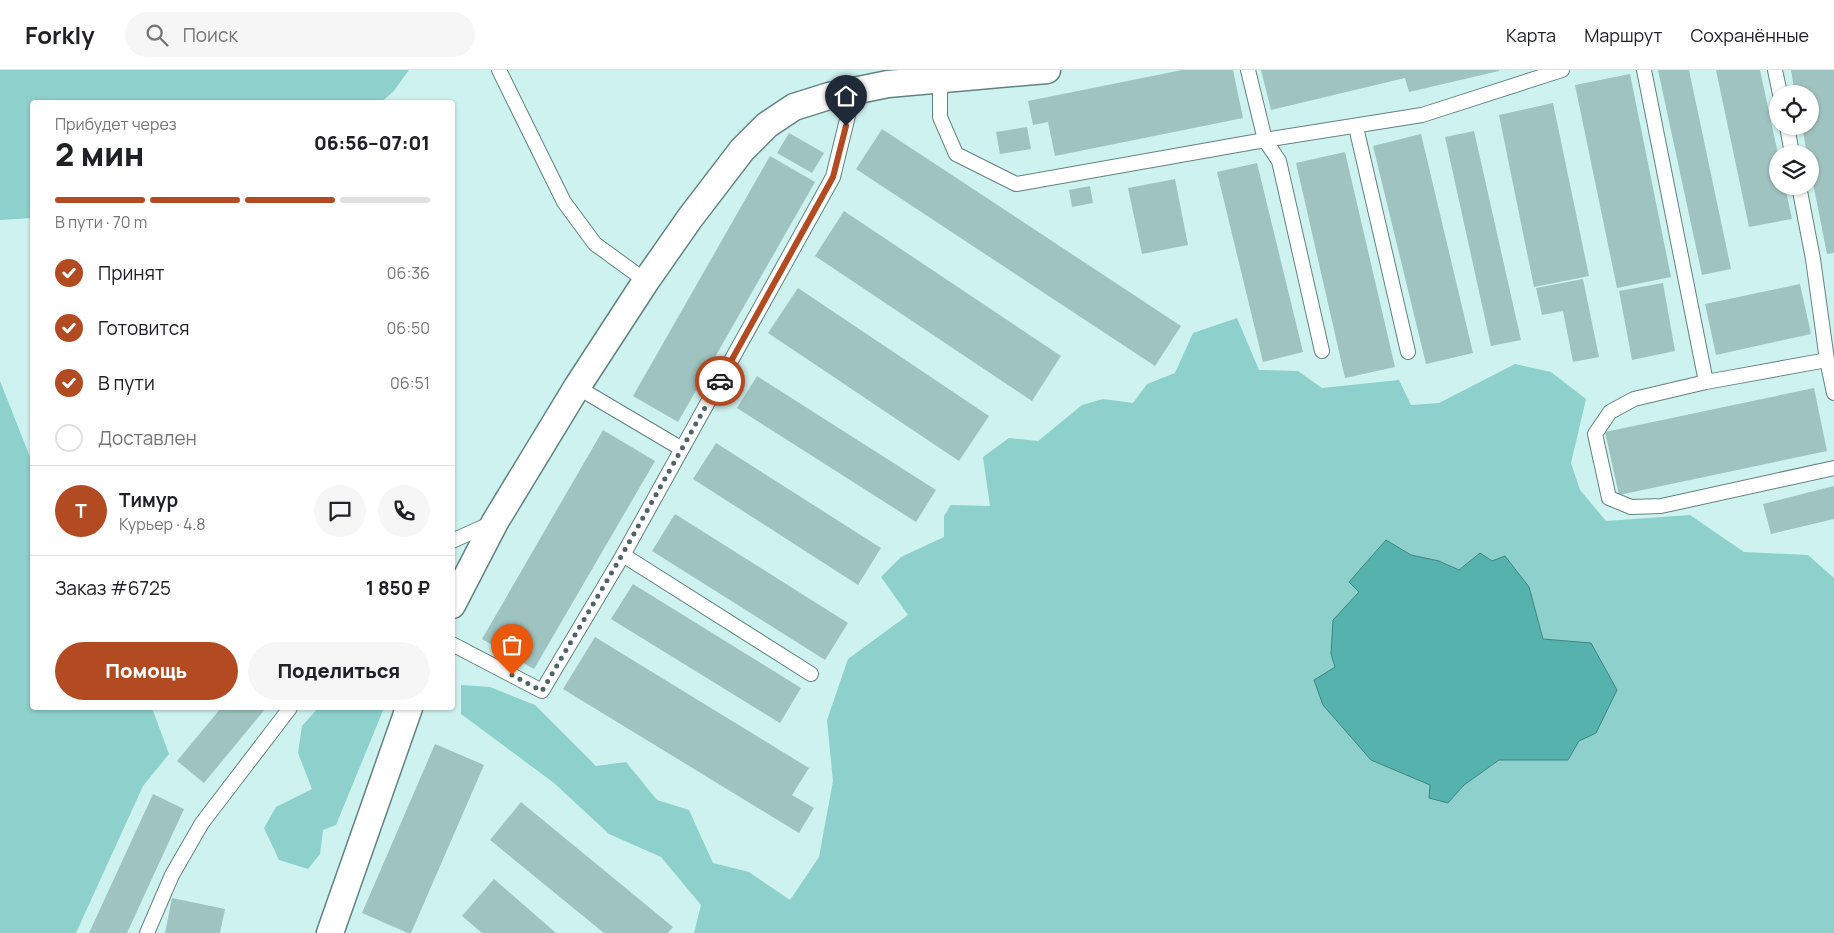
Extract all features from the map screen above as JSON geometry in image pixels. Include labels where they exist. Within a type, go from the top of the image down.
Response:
[{"type":"street","points":[[455,598],[495,522],[577,387],[646,281],[690,218],[742,150],[767,125],[794,107],[829,96],[888,84],[1047,70]]},
{"type":"street","points":[[330,933],[408,710]]},
{"type":"lane","points":[[499,70],[564,202],[595,244],[646,281]]},
{"type":"lane","points":[[1248,70],[1265,140],[1279,161],[1322,351]]},
{"type":"lane","points":[[940,79],[940,117],[956,154],[1016,184],[1265,140],[1422,115],[1562,70]]},
{"type":"lane","points":[[1644,70],[1706,382]]},
{"type":"lane","points":[[1775,70],[1778,85]]},
{"type":"lane","points":[[455,646],[542,691],[622,555],[833,177],[854,91]]},
{"type":"lane","points":[[1356,127],[1408,352]]},
{"type":"lane","points":[[1800,195],[1813,259],[1827,360],[1834,393]]},
{"type":"lane","points":[[1827,360],[1706,382],[1634,399],[1610,412],[1595,434],[1609,498],[1631,507],[1661,506],[1834,468]]},
{"type":"lane","points":[[577,387],[682,449]]},
{"type":"lane","points":[[455,540],[495,522]]},
{"type":"lane","points":[[622,555],[811,674]]},
{"type":"lane","points":[[147,933],[172,875],[202,823],[288,710]]},
{"type":"shaded area","points":[[0,70],[409,70],[393,92],[383,100],[30,100],[30,218],[0,220]]},
{"type":"shaded area","points":[[1237,318],[1259,370],[1298,371],[1322,388],[1399,380],[1411,405],[1439,403],[1515,364],[1551,372],[1586,399],[1571,463],[1580,490],[1606,521],[1690,515],[1744,552],[1808,555],[1834,578],[1834,933],[694,933],[701,905],[661,857],[609,834],[554,783],[461,714],[461,685],[490,687],[535,705],[596,766],[626,762],[657,800],[689,810],[713,863],[749,872],[790,900],[819,857],[833,781],[827,720],[848,659],[908,615],[881,577],[901,557],[944,537],[944,516],[951,505],[990,506],[983,457],[1009,438],[1038,441],[1082,405],[1103,399],[1133,403],[1147,384],[1175,373],[1193,333]],"holes":[[[1386,540],[1411,555],[1439,561],[1459,570],[1480,553],[1529,587],[1543,639],[1591,643],[1596,733],[1579,741],[1568,760],[1499,760],[1464,785],[1448,803],[1430,785],[1371,760],[1314,681],[1335,667],[1333,620],[1359,592],[1349,582]]]},
{"type":"shaded area","points":[[0,381],[30,457],[30,710],[153,710],[169,754],[143,786],[76,933],[0,933]]},
{"type":"shaded area","points":[[1386,540],[1411,555],[1439,561],[1459,570],[1480,553],[1492,561],[1505,556],[1529,587],[1543,639],[1591,643],[1617,690],[1596,733],[1579,741],[1568,760],[1499,760],[1464,785],[1448,803],[1429,798],[1430,785],[1371,760],[1323,705],[1314,680],[1335,667],[1331,654],[1333,620],[1359,592],[1349,582]]},
{"type":"shaded area","points":[[316,710],[383,710],[336,825],[323,830],[320,854],[308,869],[279,860],[264,828],[276,807],[312,789],[298,753],[302,726]]},
{"type":"building","points":[[1182,70],[1233,70],[1243,118],[1055,156],[1048,122],[1033,125],[1028,101]]},
{"type":"building","points":[[1261,70],[1499,71],[1409,92],[1405,78],[1271,110]]},
{"type":"building","points":[[1658,70],[1689,70],[1731,269],[1702,275]]},
{"type":"building","points":[[1716,70],[1760,70],[1769,112],[1769,135],[1774,135],[1776,145],[1769,145],[1769,195],[1787,195],[1792,219],[1749,227]]},
{"type":"building","points":[[1791,70],[1834,70],[1834,253],[1827,254],[1815,195],[1819,195],[1819,145],[1805,145],[1804,135],[1819,135],[1819,85],[1794,85]]},
{"type":"building","points":[[1630,74],[1671,277],[1617,288],[1575,85]]},
{"type":"building","points":[[1553,103],[1589,276],[1534,287],[1499,115]]},
{"type":"building","points":[[1027,127],[1031,149],[1000,154],[996,132]]},
{"type":"building","points":[[882,129],[1181,326],[1155,366],[856,169]]},
{"type":"building","points":[[1474,131],[1521,340],[1491,346],[1445,137]]},
{"type":"building","points":[[789,133],[824,153],[812,173],[777,153]]},
{"type":"building","points":[[1421,134],[1473,353],[1426,364],[1373,146]]},
{"type":"building","points":[[1345,152],[1395,367],[1345,378],[1296,163]]},
{"type":"building","points":[[770,156],[815,182],[678,422],[633,396]]},
{"type":"building","points":[[1257,163],[1303,352],[1263,362],[1217,172]]},
{"type":"building","points":[[1175,179],[1188,245],[1142,254],[1128,188]]},
{"type":"building","points":[[1090,186],[1093,203],[1072,207],[1069,190]]},
{"type":"building","points":[[844,211],[1061,356],[1032,401],[815,256]]},
{"type":"building","points":[[1583,279],[1599,357],[1573,362],[1563,311],[1542,315],[1536,288]]},
{"type":"building","points":[[1663,283],[1675,351],[1632,360],[1619,291]]},
{"type":"building","points":[[1800,284],[1811,334],[1716,355],[1705,304]]},
{"type":"building","points":[[798,288],[989,416],[959,461],[768,333]]},
{"type":"building","points":[[757,376],[936,490],[916,522],[737,408]]},
{"type":"building","points":[[1814,388],[1827,451],[1619,495],[1605,432]]},
{"type":"building","points":[[603,430],[655,461],[534,669],[482,639]]},
{"type":"building","points":[[716,443],[881,548],[858,585],[693,479]]},
{"type":"building","points":[[1834,486],[1834,519],[1771,534],[1763,504]]},
{"type":"building","points":[[675,514],[848,623],[825,660],[652,551]]},
{"type":"building","points":[[633,584],[801,688],[780,723],[611,619]]},
{"type":"building","points":[[595,637],[809,768],[792,795],[814,808],[799,833],[563,689]]},
{"type":"building","points":[[219,710],[264,710],[204,783],[177,761]]},
{"type":"building","points":[[435,744],[484,765],[411,933],[408,933],[362,913]]},
{"type":"building","points":[[153,794],[184,809],[127,933],[89,933]]},
{"type":"building","points":[[521,802],[673,927],[668,933],[604,933],[490,840]]},
{"type":"building","points":[[494,879],[556,933],[482,933],[462,916]]},
{"type":"building","points":[[172,898],[225,909],[220,933],[165,933]]},
{"type":"way so far","points":[[512,675],[542,691],[622,555],[720,381]]},
{"type":"route","points":[[720,381],[833,177],[846,126]]}]
